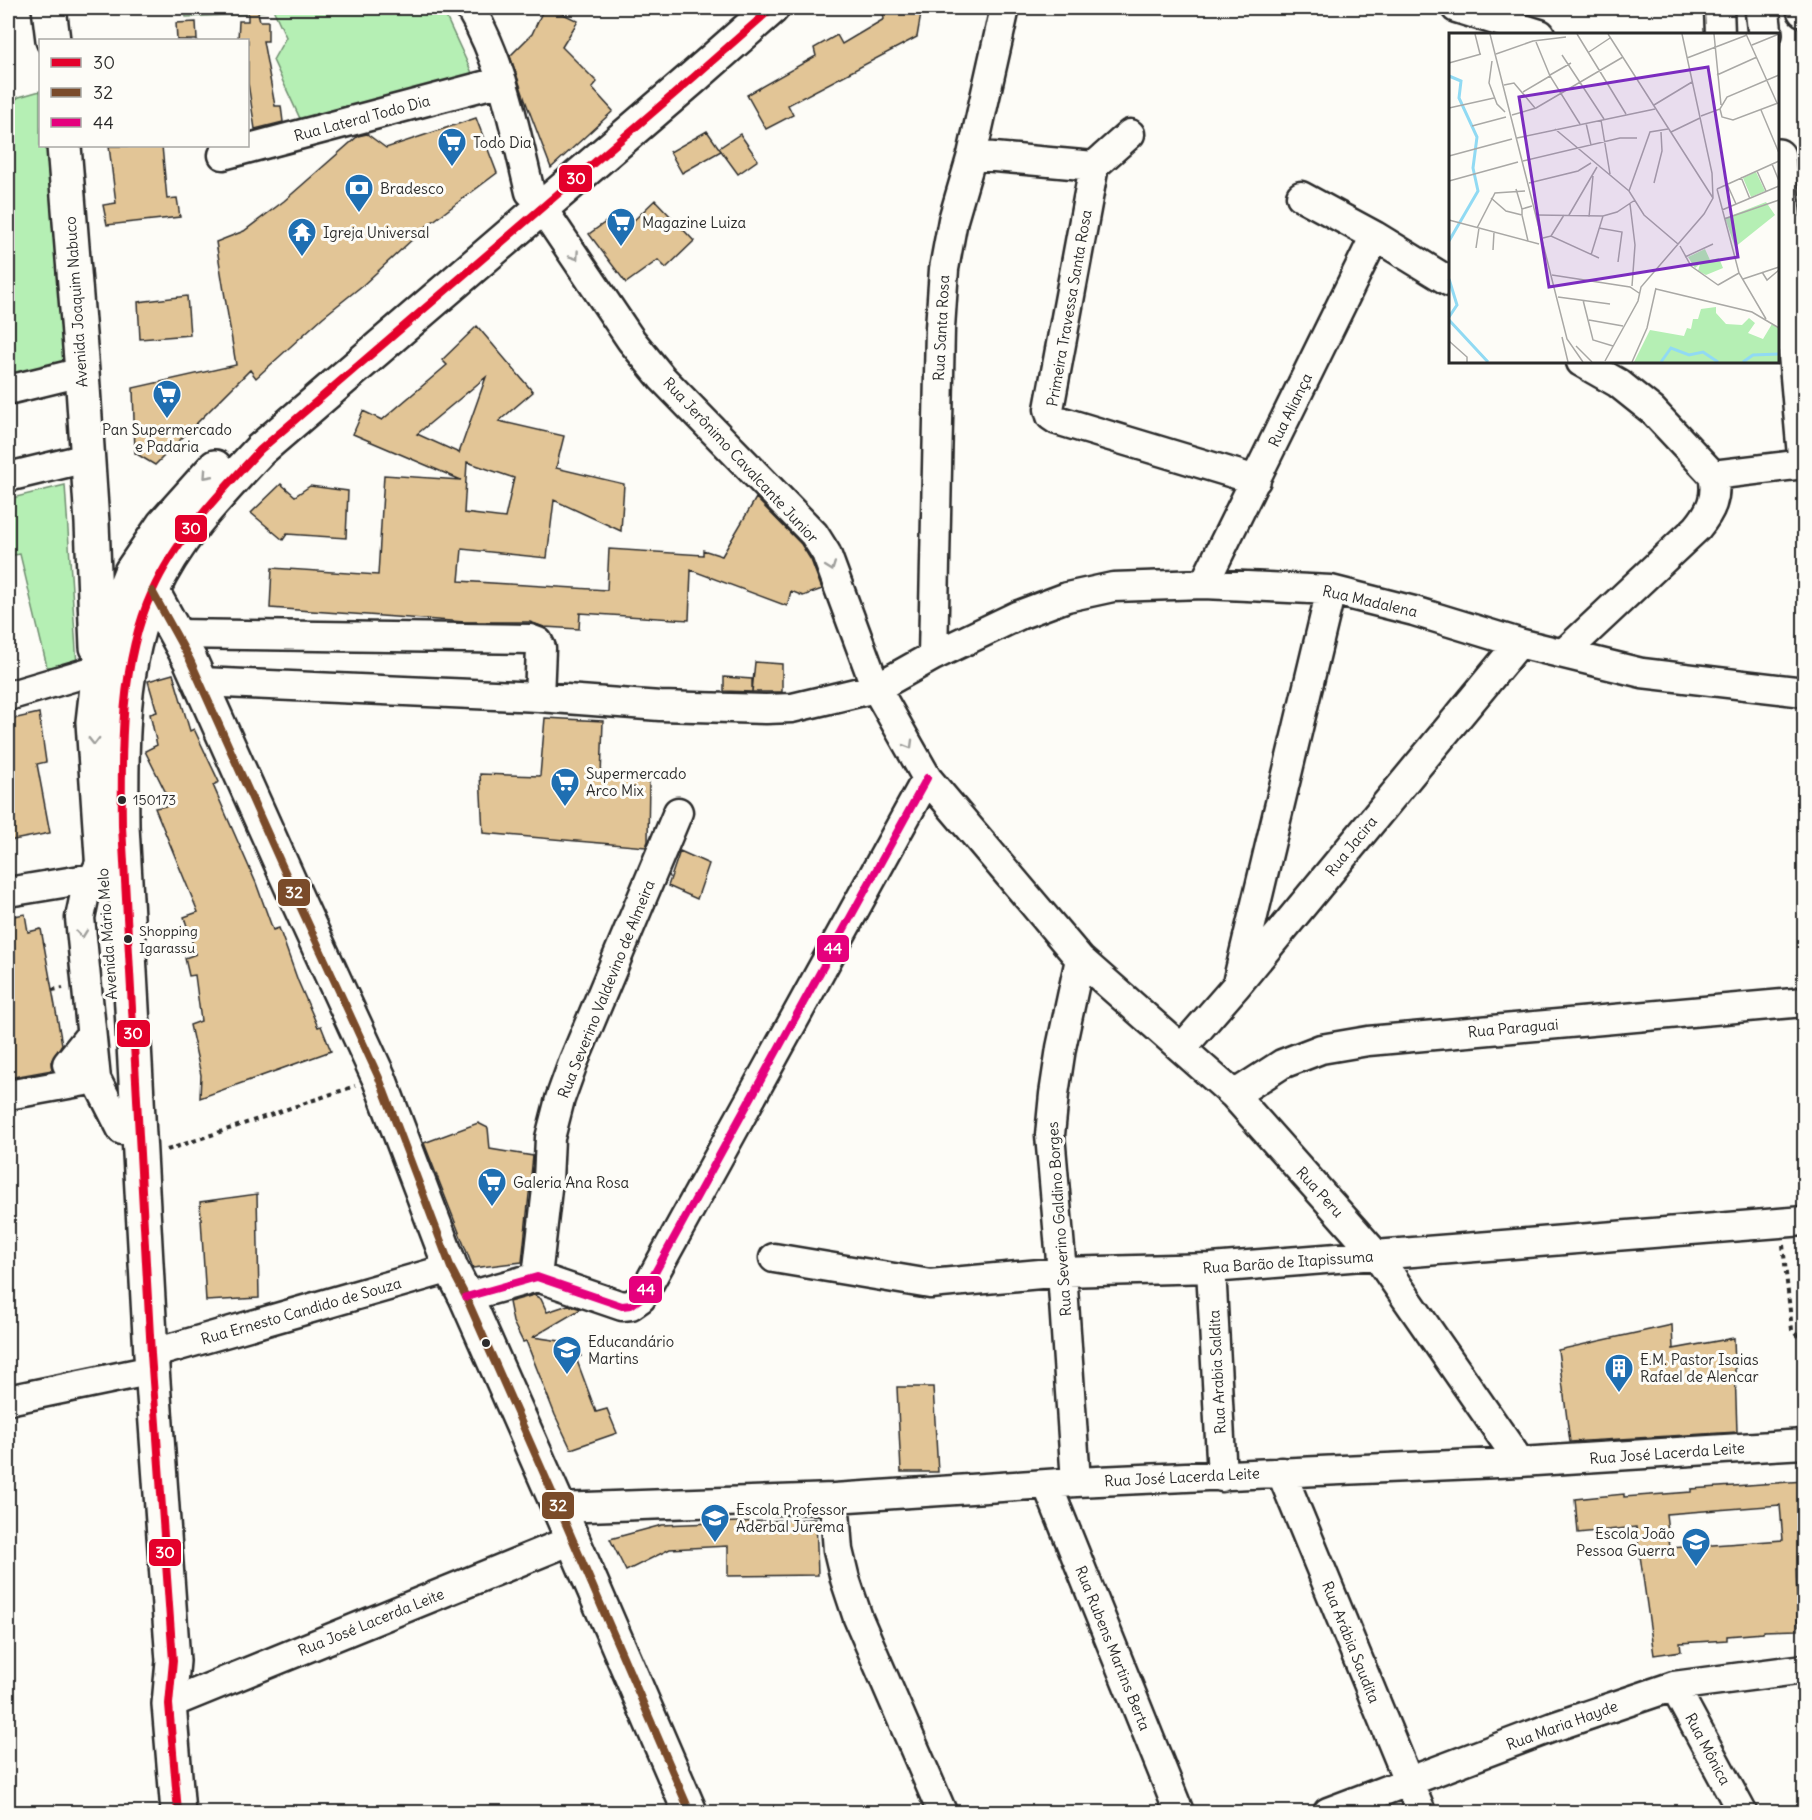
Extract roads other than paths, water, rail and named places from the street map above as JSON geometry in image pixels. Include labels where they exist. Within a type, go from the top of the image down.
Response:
[{"type":"main road","points":[[49,8],[53,39]]},
{"type":"main road","points":[[536,200],[740,8]]},
{"type":"main road","points":[[142,581],[163,525],[244,435],[772,8]]},
{"type":"main road","points":[[1762,8],[1765,33]]},
{"type":"main road","name":"Avenida Joaquim Nabuco","points":[[64,147],[82,372],[99,669]]},
{"type":"main road","points":[[1779,167],[1804,450]]},
{"type":"main road","points":[[92,523],[110,557],[142,581],[201,682],[305,919],[379,1078],[451,1268],[559,1508],[690,1812]]},
{"type":"main road","name":"Avenida Mário Melo","points":[[142,581],[115,611],[99,669],[94,702],[93,732],[93,879],[122,1130],[173,1661],[169,1704],[178,1812]]},
{"type":"main road","name":"Avenida Mário Melo","points":[[142,581],[121,750],[122,826],[140,1159],[144,1363]]},
{"type":"street","name":"Rua Jerônimo Cavalcante Junior","points":[[470,8],[477,19],[502,81],[536,200],[631,340],[662,378],[814,534],[826,554],[876,688],[927,778],[1080,959]]},
{"type":"street","name":"Rua Santa Rosa","points":[[933,656],[940,328],[944,269],[953,220],[972,155],[1005,8]]},
{"type":"street","points":[[1456,8],[1537,33]]},
{"type":"street","points":[[1719,8],[1720,33]]},
{"type":"street","name":"Rua Lateral Todo Dia","points":[[223,155],[502,81]]},
{"type":"street","points":[[972,155],[1094,166],[1130,134]]},
{"type":"street","name":"Primeira Travessa Santa Rosa","points":[[1094,166],[1049,409],[1051,416],[1057,420],[1256,480]]},
{"type":"street","points":[[1301,196],[1375,236],[1449,281]]},
{"type":"street","name":"Rua Aliança","points":[[1204,584],[1375,236]]},
{"type":"street","points":[[1564,653],[1697,528],[1705,518],[1716,490],[1713,475],[1653,411],[1618,383],[1583,363]]},
{"type":"street","points":[[8,390],[82,372]]},
{"type":"street","points":[[8,477],[87,458]]},
{"type":"street","points":[[1713,475],[1804,464]]},
{"type":"street","name":"Rua Madalena","points":[[201,682],[539,697],[660,706],[792,708],[876,688],[933,656],[1020,615],[1067,597],[1113,587],[1204,584],[1331,590],[1414,611],[1519,643],[1642,673],[1804,692]]},
{"type":"street","points":[[1236,986],[1331,590]]},
{"type":"street","points":[[175,634],[530,639],[538,642],[541,648],[539,697]]},
{"type":"street","name":"Rua Jacira","points":[[1182,1048],[1236,986],[1519,643]]},
{"type":"street","points":[[8,696],[99,669]]},
{"type":"street","points":[[466,1297],[537,1277],[622,1306],[631,1305],[641,1298],[927,778]]},
{"type":"street","name":"Rua Severino Valdevino de Almeira","points":[[537,1277],[550,1138],[560,1100],[573,1063],[678,812]]},
{"type":"street","points":[[8,892],[93,879]]},
{"type":"street","points":[[8,911],[93,879]]},
{"type":"street","points":[[93,879],[80,918],[96,1079],[122,1130]]},
{"type":"street","name":"Rua Peru","points":[[1080,959],[1234,1095],[1377,1256],[1520,1462]]},
{"type":"street","name":"Rua Severino Galdino Borges","points":[[1077,1482],[1050,1135],[1059,1060],[1080,959]]},
{"type":"street","name":"Rua Paraguai","points":[[1234,1095],[1282,1064],[1321,1049],[1368,1041],[1804,1002]]},
{"type":"street","points":[[91,1034],[66,1064],[96,1079]]},
{"type":"street","points":[[8,1093],[74,1080],[96,1079]]},
{"type":"street","name":"Rua Barão de Itapissuma","points":[[774,1258],[930,1284],[1062,1272],[1211,1268],[1792,1222]]},
{"type":"street","name":"Rua Ernesto Candido de Souza","points":[[8,1400],[144,1363],[451,1268]]},
{"type":"street","name":"Rua Arabia Saldita","points":[[1211,1268],[1222,1477]]},
{"type":"street","name":"Rua José Lacerda Leite","points":[[559,1508],[834,1498],[1077,1482],[1520,1462],[1804,1444]]},
{"type":"street","name":"Rua Arábia Saudita","points":[[1281,1472],[1421,1812]]},
{"type":"street","name":"Rua Rubens Martins Berta","points":[[1047,1484],[1179,1812]]},
{"type":"street","points":[[834,1498],[838,1550],[851,1598],[942,1812]]},
{"type":"street","name":"Rua José Lacerda Leite","points":[[169,1704],[572,1540]]},
{"type":"street","name":"Rua Maria Hayde","points":[[1328,1812],[1553,1727],[1674,1686],[1804,1669]]},
{"type":"street","name":"Rua Mônica","points":[[1674,1686],[1742,1812]]},
{"type":"place","name":"Todo Dia","points":[[452,168]]},
{"type":"place","name":"Bradesco","points":[[359,214]]},
{"type":"place","name":"Magazine Luiza","points":[[621,248]]},
{"type":"place","name":"Igreja Universal","points":[[302,258]]},
{"type":"place","name":"Pan Supermercado e Padaria","points":[[167,420]]},
{"type":"place","name":"150173","points":[[122,800]]},
{"type":"place","name":"Supermercado Arco Mix","points":[[565,808]]},
{"type":"place","name":"Shopping Igarassu","points":[[128,939]]},
{"type":"place","name":"Galeria Ana Rosa","points":[[492,1208]]},
{"type":"place","name":"Educandário Martins","points":[[567,1376]]},
{"type":"place","name":"E.M. Pastor Isaias Rafael de Alencar","points":[[1619,1394]]},
{"type":"place","name":"Escola Professor Aderbal Jurema","points":[[715,1544]]},
{"type":"place","name":"Escola João Pessoa Guerra","points":[[1696,1568]]}]
